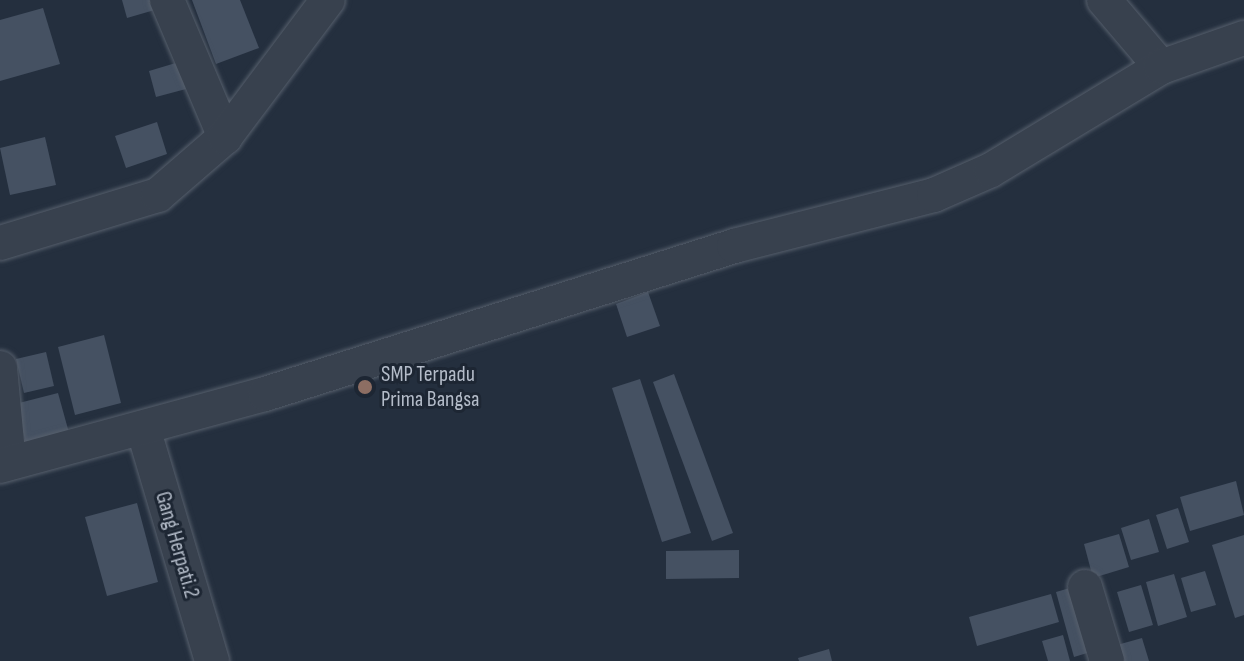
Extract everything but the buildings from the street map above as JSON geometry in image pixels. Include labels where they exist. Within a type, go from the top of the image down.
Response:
[{"type":"street","points":[[167,0],[225,137]]},
{"type":"street","points":[[0,243],[158,195],[225,137],[328,0]]},
{"type":"street","points":[[1104,0],[1161,67]]},
{"type":"street","points":[[0,368],[5,464],[143,428],[734,246],[934,195],[991,170],[1161,67],[1244,38]]},
{"type":"street","name":"Gang Herpati.2","points":[[143,428],[212,661]]},
{"type":"street","points":[[1085,587],[1107,661]]},
{"type":"place","name":"SMP Terpadu Prima Bangsa","points":[[365,387]]}]
